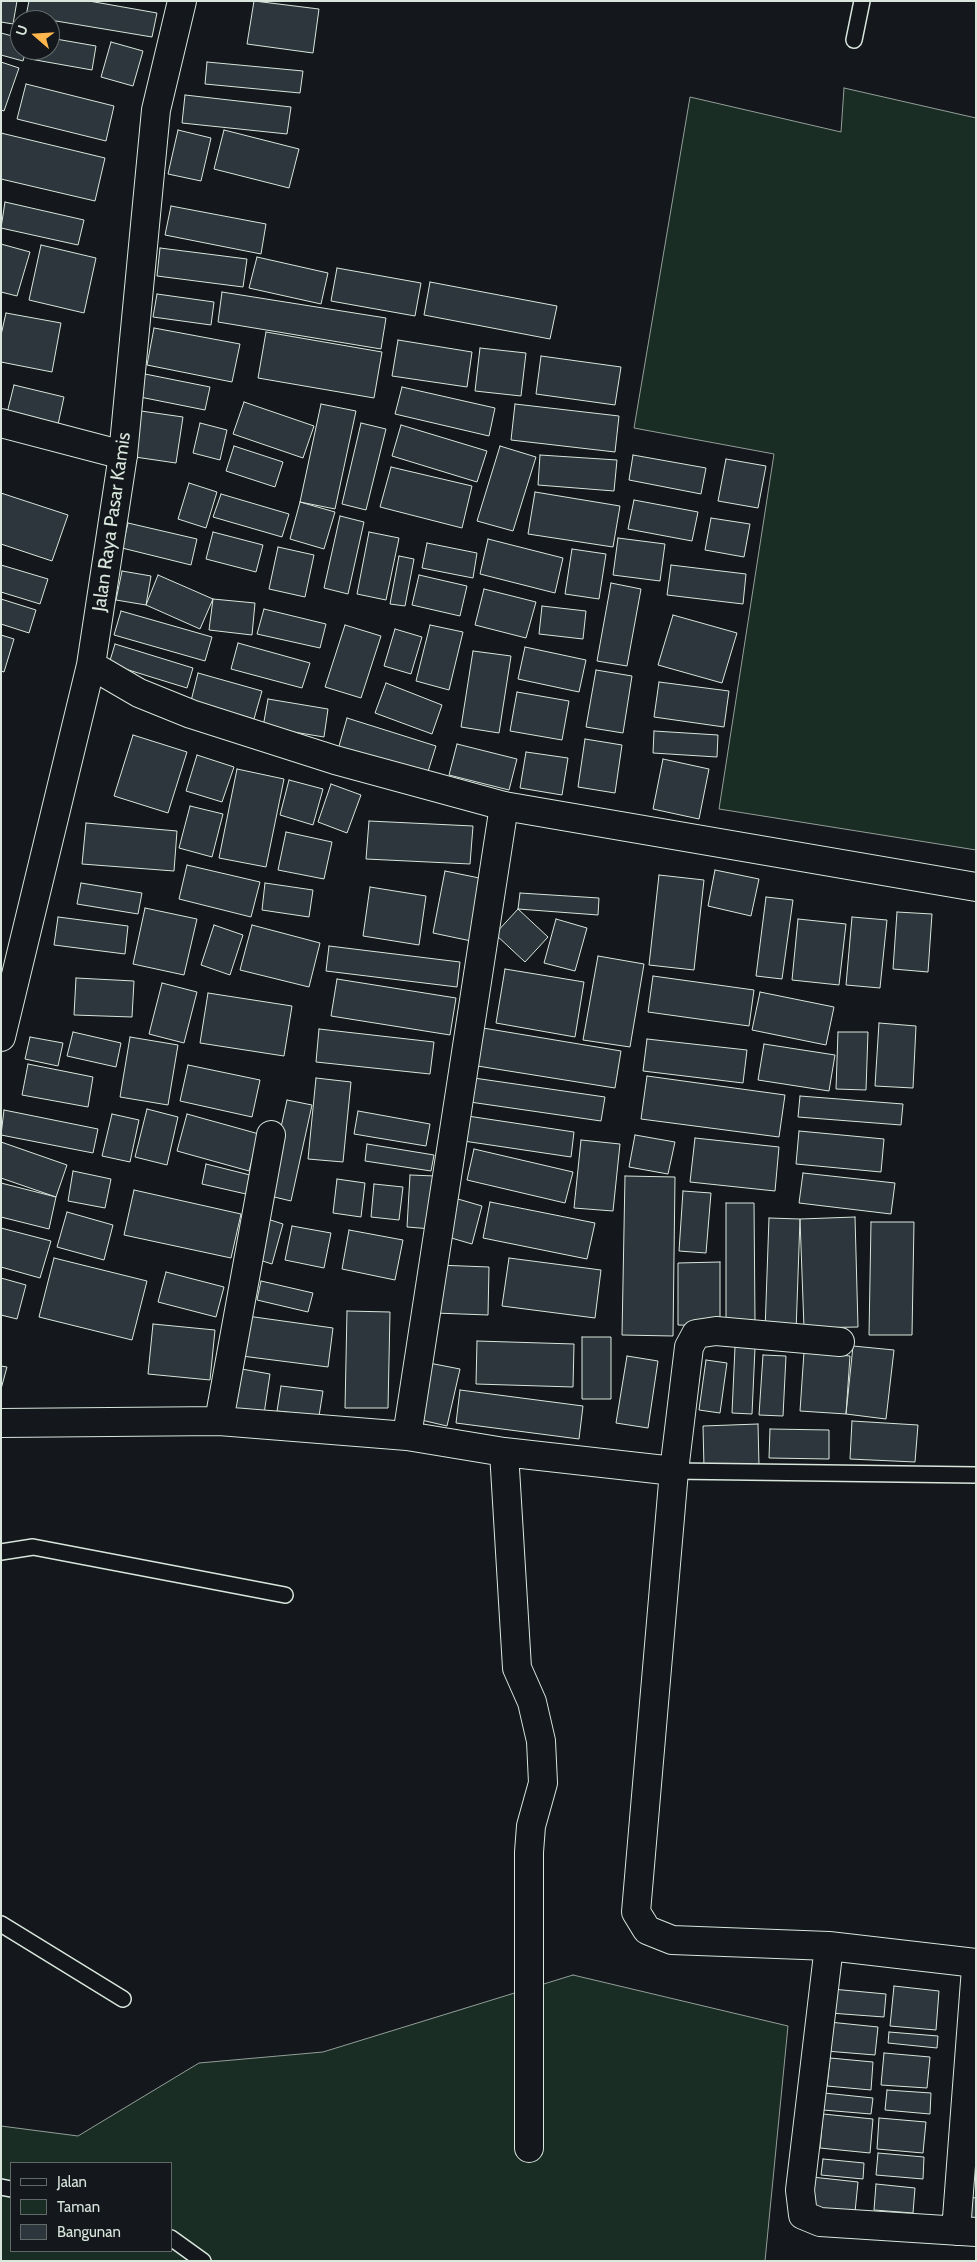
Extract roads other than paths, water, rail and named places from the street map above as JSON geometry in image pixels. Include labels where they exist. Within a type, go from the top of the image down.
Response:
[{"type":"street","name":"Jalan Raya Pasar Kamis","points":[[1,1037],[5,1006],[91,665],[123,455],[156,110],[182,1]]},
{"type":"street","points":[[1,423],[123,455]]},
{"type":"street","points":[[91,665],[139,693],[190,714],[336,760],[504,806],[976,886]]},
{"type":"street","points":[[407,1436],[504,806]]},
{"type":"street","points":[[219,1421],[271,1135]]},
{"type":"street","points":[[840,1342],[716,1330],[696,1334],[689,1347],[674,1472],[636,1912],[647,1930],[672,1940],[829,1946],[976,1964]]},
{"type":"street","points":[[1,1423],[219,1421],[407,1436],[504,1452],[674,1472]]},
{"type":"street","points":[[504,1452],[517,1668],[532,1702],[541,1741],[543,1783],[531,1826],[529,1852],[529,2148]]},
{"type":"street","points":[[829,1946],[800,2190],[804,2215],[820,2222],[966,2231],[976,1968]]},
{"type":"lane","points":[[854,40],[862,1]]},
{"type":"lane","points":[[674,1472],[976,1475]]},
{"type":"lane","points":[[1,1552],[32,1547],[285,1595]]},
{"type":"lane","points":[[1,1924],[123,1998]]},
{"type":"lane","points":[[172,2239],[203,2261]]}]
